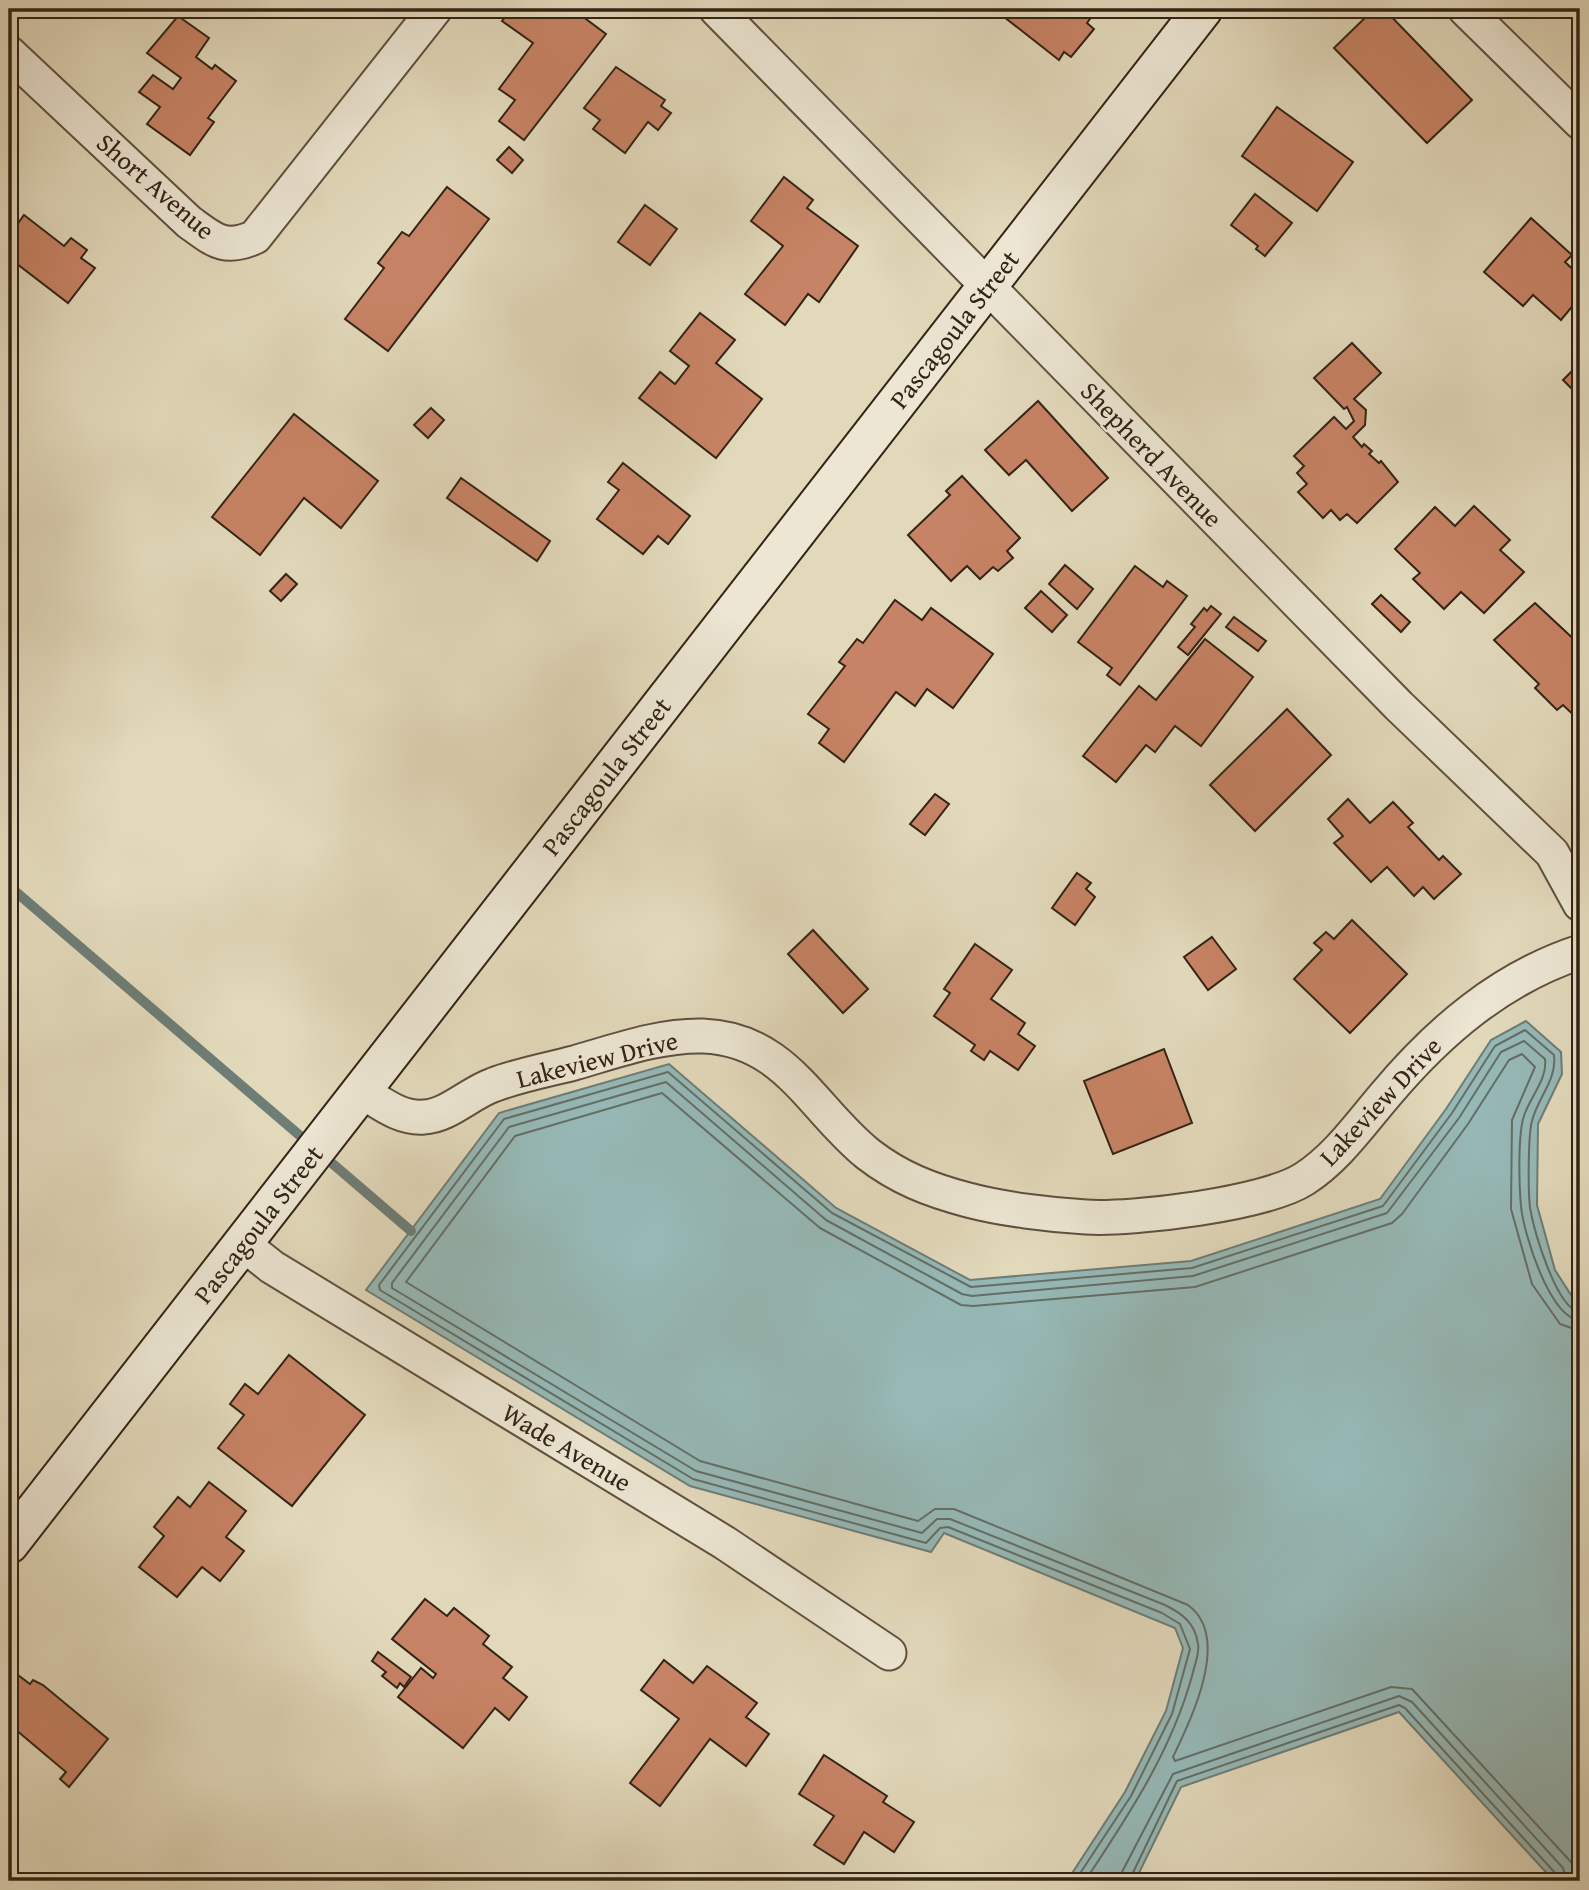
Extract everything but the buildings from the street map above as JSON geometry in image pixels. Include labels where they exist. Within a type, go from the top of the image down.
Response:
[{"type":"street","name":"Short Avenue","points":[[9,53],[189,222],[223,244],[239,244],[255,237],[435,9]]},
{"type":"street","name":"Shepherd Avenue","points":[[716,9],[1399,706],[1552,853],[1580,904]]},
{"type":"street","name":"Pascagoula Street","points":[[9,1544],[1203,9]]},
{"type":"street","points":[[1465,9],[1580,122]]},
{"type":"street","name":"Lakeview Drive","points":[[361,1091],[400,1115],[422,1118],[434,1116],[491,1085],[666,1038],[704,1036],[736,1040],[773,1059],[797,1078],[865,1151],[899,1176],[927,1189],[974,1202],[1086,1217],[1224,1205],[1278,1191],[1304,1180],[1338,1151],[1421,1052],[1470,1010],[1513,981],[1580,952]]},
{"type":"street","name":"Wade Avenue","points":[[243,1244],[272,1267],[724,1543],[889,1653]]},
{"type":"water","points":[[1526,1021],[1561,1052],[1562,1074],[1538,1124],[1537,1205],[1555,1270],[1580,1309],[1580,1881],[1554,1881],[1399,1712],[1181,1787],[1135,1881],[1067,1881],[1125,1792],[1166,1711],[1183,1648],[1175,1628],[944,1533],[931,1552],[690,1486],[366,1290],[499,1113],[669,1064],[836,1208],[970,1280],[1191,1261],[1380,1199],[1446,1109],[1491,1040]]},
{"type":"waterway","points":[[9,886],[411,1231]]}]
